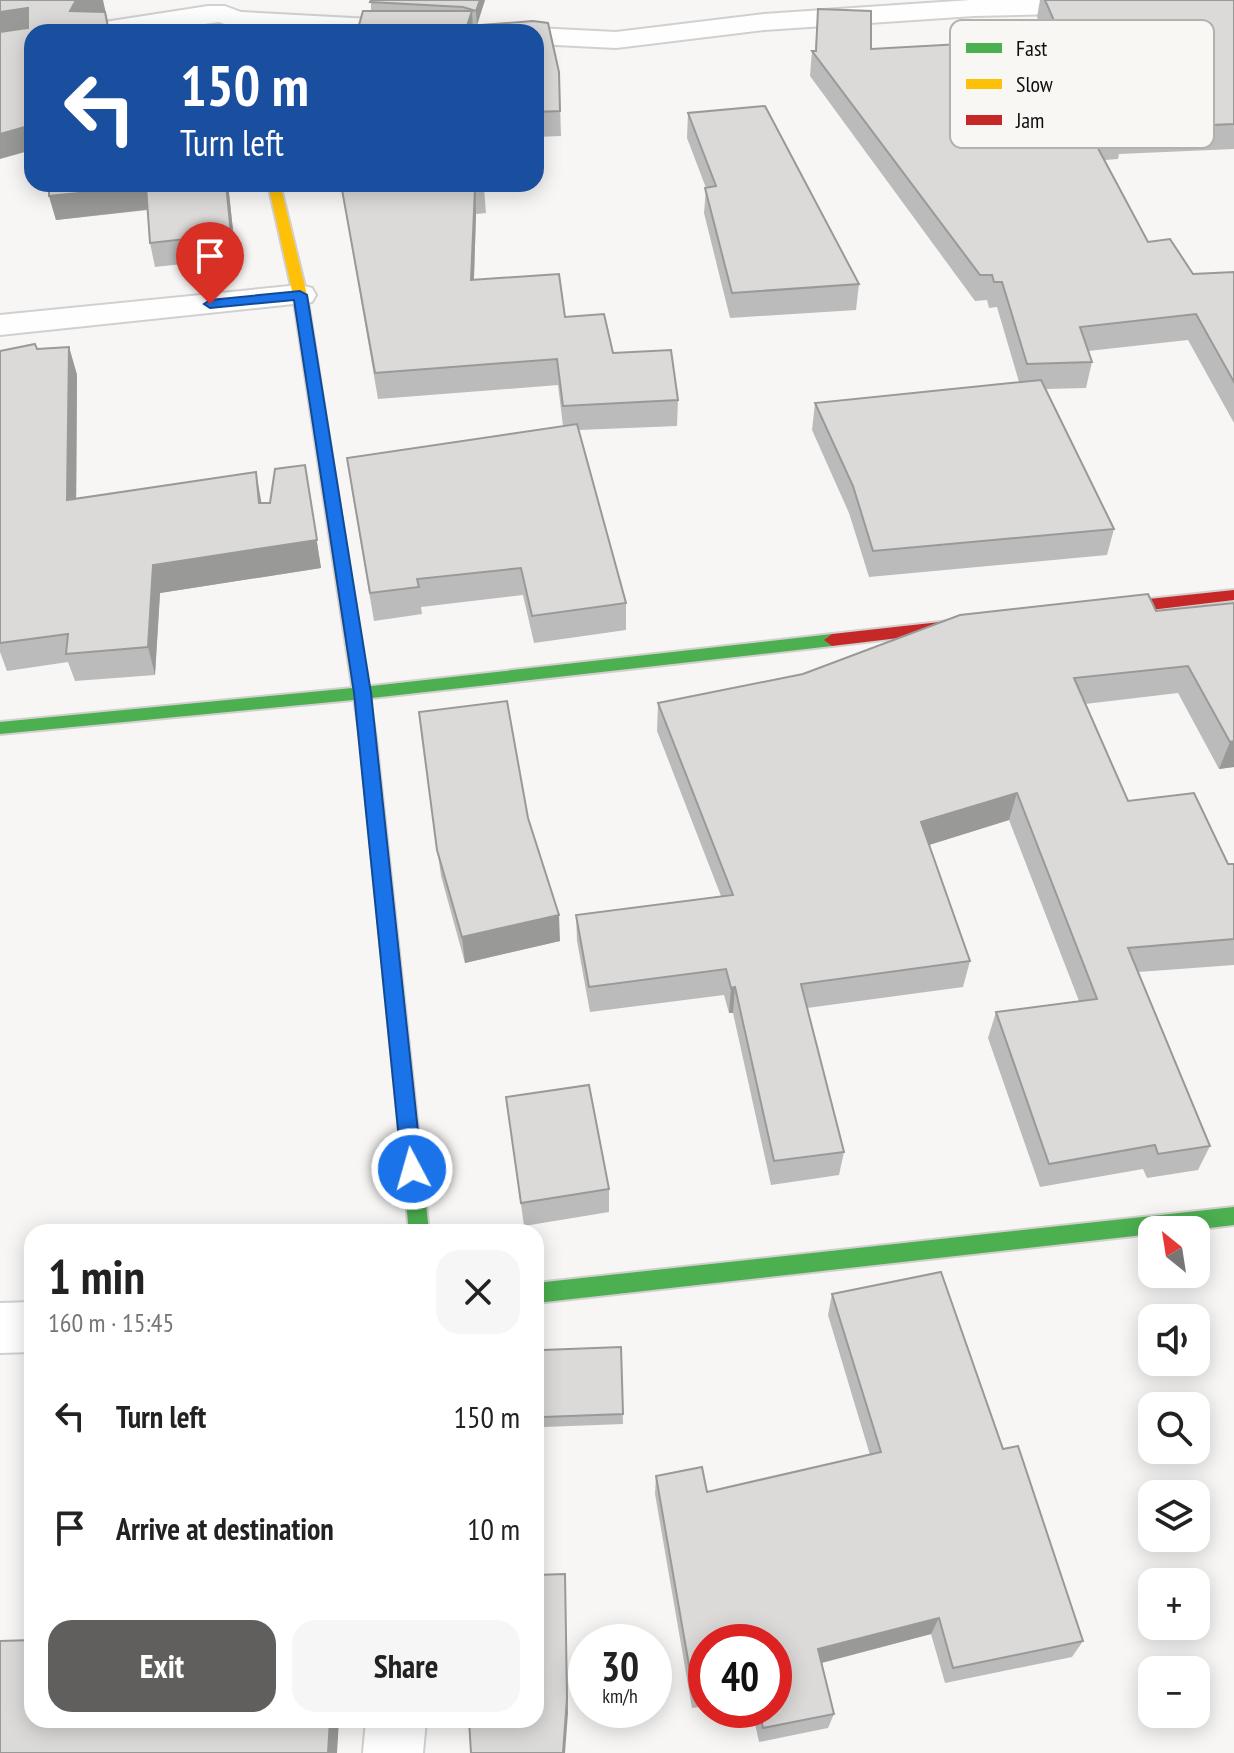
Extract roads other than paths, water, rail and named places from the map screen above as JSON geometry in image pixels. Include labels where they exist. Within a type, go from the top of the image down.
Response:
[{"type":"street","points":[[544,36],[616,40],[779,21],[974,8],[1127,4]]},
{"type":"street","points":[[144,24],[208,14],[225,14],[235,24]]},
{"type":"street","points":[[276,192],[300,295],[363,693],[418,1224]]},
{"type":"street","points":[[0,325],[300,295]]},
{"type":"street","points":[[1076,613],[1234,595]]},
{"type":"street","points":[[0,728],[363,693],[996,622]]},
{"type":"street","points":[[544,1292],[1234,1216]]},
{"type":"street","points":[[0,1328],[24,1327]]},
{"type":"street","points":[[393,1753],[395,1728]]}]
